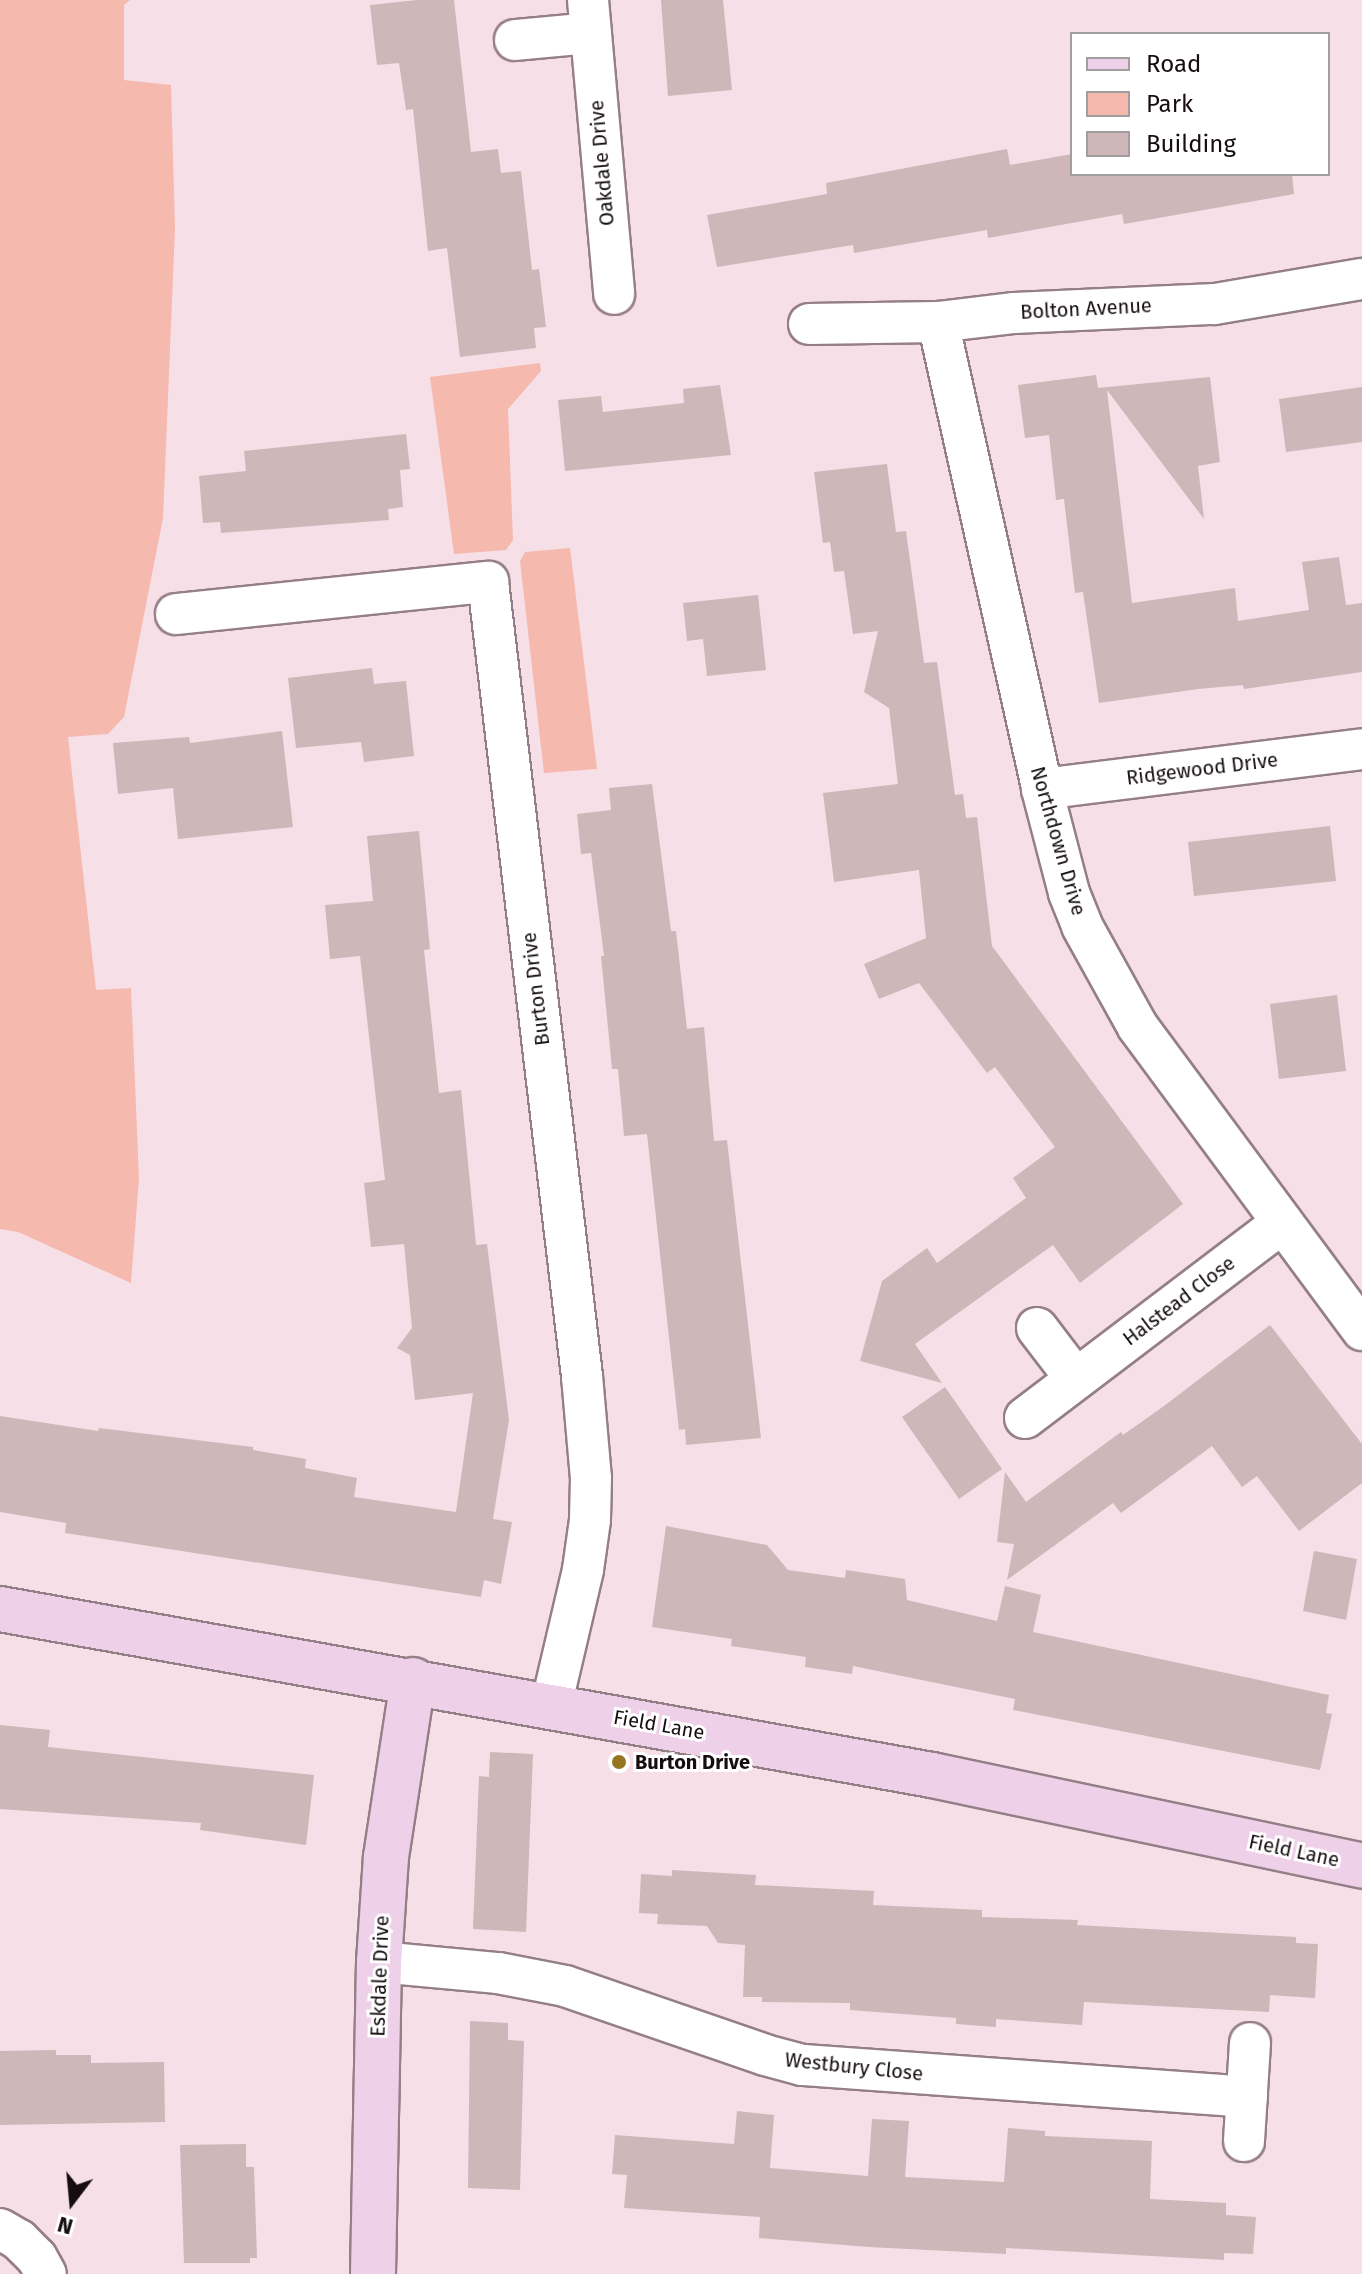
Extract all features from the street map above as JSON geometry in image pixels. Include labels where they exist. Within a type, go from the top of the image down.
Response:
[{"type":"street","name":"Oakdale Drive","points":[[515,40],[590,16],[614,294]]},
{"type":"street","name":"Bolton Avenue","points":[[809,324],[938,322],[1108,307],[1215,304],[1362,279]]},
{"type":"street","name":"Northdown Drive","points":[[938,322],[1042,789],[1069,893],[1096,954],[1138,1027],[1360,1323]]},
{"type":"street","name":"Burton Drive","points":[[176,614],[488,582],[582,1376],[591,1478],[590,1520],[583,1570],[551,1706]]},
{"type":"street","name":"Ridgewood Drive","points":[[1042,789],[1362,749]]},
{"type":"street","name":"Halstead Close","points":[[1025,1418],[1282,1223]]},
{"type":"street","points":[[1037,1328],[1076,1379]]},
{"type":"street","name":"Field Lane","points":[[0,1609],[413,1680],[932,1775],[1362,1866]]},
{"type":"street","name":"Eskdale Drive","points":[[373,2274],[379,1962],[388,1822],[413,1680]]},
{"type":"street","name":"Westbury Close","points":[[379,1962],[498,1973],[565,1986],[765,2055],[803,2065],[1247,2097]]},
{"type":"street","points":[[1244,2141],[1250,2043]]},
{"type":"street","points":[[0,2229],[19,2240],[37,2258],[46,2274]]},
{"type":"green space","points":[[0,0],[130,0],[124,5],[124,80],[171,85],[175,228],[163,518],[124,717],[108,734],[68,737],[96,990],[131,988],[139,1178],[131,1283],[18,1232],[0,1229]]},
{"type":"green space","points":[[540,363],[541,371],[508,409],[513,540],[506,550],[454,554],[430,377]]},
{"type":"green space","points":[[570,548],[597,769],[544,773],[520,561],[525,552]]},
{"type":"building","points":[[454,0],[471,152],[498,149],[501,173],[521,171],[532,270],[539,269],[546,327],[534,328],[536,348],[460,357],[447,248],[428,251],[413,109],[406,110],[399,63],[377,65],[370,5]]},
{"type":"building","points":[[661,0],[723,0],[732,90],[668,96]]},
{"type":"building","points":[[1007,149],[1010,165],[1070,154],[1070,176],[1292,176],[1294,194],[1124,224],[1122,214],[988,238],[987,230],[854,253],[853,245],[717,267],[707,215],[827,194],[826,183]]},
{"type":"building","points":[[1096,375],[1098,388],[1210,377],[1220,462],[1198,466],[1204,519],[1107,390],[1132,603],[1235,588],[1238,621],[1309,610],[1302,562],[1339,557],[1346,605],[1362,603],[1362,672],[1244,689],[1243,685],[1198,689],[1099,703],[1083,592],[1075,593],[1064,499],[1056,500],[1049,435],[1025,438],[1018,385]]},
{"type":"building","points":[[720,385],[731,455],[565,471],[558,400],[601,396],[603,412],[684,403],[683,389]]},
{"type":"building","points":[[1362,387],[1362,442],[1286,452],[1279,399]]},
{"type":"building","points":[[406,434],[410,469],[400,470],[403,507],[388,509],[389,520],[221,533],[220,522],[203,523],[199,476],[246,471],[244,451]]},
{"type":"building","points":[[887,464],[896,532],[906,531],[924,663],[937,662],[955,795],[963,794],[966,818],[977,817],[992,946],[1183,1204],[1080,1283],[1053,1245],[915,1344],[942,1383],[860,1361],[882,1281],[927,1248],[937,1263],[1026,1198],[1013,1178],[1055,1147],[995,1067],[987,1073],[919,983],[879,999],[864,964],[926,938],[919,870],[834,882],[823,793],[898,784],[889,708],[864,692],[878,631],[853,634],[844,571],[834,572],[830,542],[823,543],[814,472]]},
{"type":"building","points":[[758,595],[766,670],[707,676],[703,639],[687,641],[683,603]]},
{"type":"building","points":[[372,668],[374,684],[406,681],[414,756],[364,762],[361,742],[296,748],[288,678]]},
{"type":"building","points":[[282,731],[293,827],[178,839],[173,788],[118,794],[113,743],[189,737],[190,743]]},
{"type":"building","points":[[652,784],[671,931],[676,931],[687,1029],[704,1027],[714,1141],[727,1140],[761,1438],[686,1445],[685,1429],[679,1430],[647,1134],[624,1136],[618,1069],[612,1069],[601,956],[604,956],[591,853],[581,854],[577,814],[611,810],[609,788]]},
{"type":"building","points":[[1330,826],[1336,881],[1194,896],[1188,842]]},
{"type":"building","points":[[419,831],[430,949],[424,950],[439,1093],[461,1090],[476,1245],[487,1244],[509,1420],[493,1519],[512,1522],[501,1584],[484,1580],[481,1597],[65,1533],[66,1523],[0,1512],[0,1416],[98,1431],[99,1428],[253,1447],[253,1450],[306,1459],[305,1468],[357,1478],[354,1497],[456,1512],[473,1393],[415,1400],[410,1355],[397,1348],[412,1328],[404,1244],[371,1247],[364,1183],[385,1180],[360,956],[330,959],[325,905],[373,901],[367,836]]},
{"type":"building","points":[[1337,995],[1346,1071],[1279,1079],[1270,1004]]},
{"type":"building","points":[[1270,1325],[1362,1444],[1362,1483],[1299,1531],[1257,1476],[1242,1487],[1212,1446],[1121,1513],[1113,1503],[1007,1580],[1014,1544],[997,1542],[1005,1472],[1026,1502],[1121,1432],[1123,1435],[1164,1406]]},
{"type":"building","points":[[945,1387],[1002,1469],[959,1499],[902,1417]]},
{"type":"building","points":[[666,1526],[767,1545],[788,1570],[845,1578],[846,1570],[905,1579],[907,1600],[997,1621],[1005,1586],[1041,1595],[1033,1632],[1329,1695],[1326,1713],[1332,1714],[1320,1770],[1013,1710],[1015,1699],[853,1666],[852,1674],[805,1667],[806,1657],[731,1646],[732,1639],[652,1627]]},
{"type":"building","points":[[1314,1551],[1357,1559],[1346,1620],[1303,1611]]},
{"type":"building","points":[[0,1725],[50,1730],[48,1747],[314,1775],[306,1845],[200,1830],[201,1823],[0,1809]]},
{"type":"building","points":[[490,1752],[533,1754],[526,1932],[473,1929],[479,1776],[489,1777]]},
{"type":"building","points":[[672,1870],[756,1875],[755,1885],[874,1891],[873,1905],[982,1910],[982,1917],[1078,1920],[1077,1925],[1296,1937],[1296,1943],[1318,1944],[1315,1998],[1270,1995],[1269,2012],[1084,2002],[1082,2025],[996,2019],[996,2027],[956,2024],[956,2018],[850,2010],[850,2003],[762,2002],[762,1997],[743,1997],[745,1945],[718,1943],[707,1926],[657,1924],[658,1914],[639,1913],[641,1874],[672,1876]]},
{"type":"building","points":[[470,2021],[508,2023],[508,2040],[524,2041],[520,2190],[468,2188]]},
{"type":"building","points":[[56,2050],[56,2055],[91,2055],[91,2063],[164,2062],[165,2122],[0,2125],[0,2051]]},
{"type":"building","points":[[737,2111],[774,2115],[770,2168],[868,2176],[872,2119],[909,2121],[905,2177],[1004,2182],[1008,2128],[1045,2131],[1045,2136],[1152,2141],[1150,2199],[1226,2203],[1226,2215],[1256,2217],[1253,2254],[1224,2253],[1224,2260],[1006,2248],[1006,2254],[869,2247],[759,2238],[760,2217],[624,2208],[627,2175],[612,2174],[615,2135],[734,2144]]},
{"type":"building","points":[[246,2144],[246,2167],[254,2167],[257,2258],[250,2258],[250,2263],[184,2263],[180,2145]]},
{"type":"place","name":"Burton Drive","points":[[619,1762]]}]
